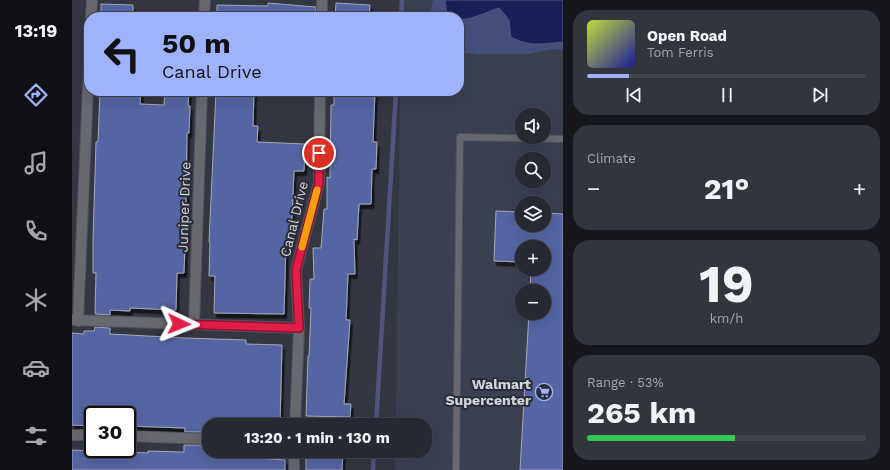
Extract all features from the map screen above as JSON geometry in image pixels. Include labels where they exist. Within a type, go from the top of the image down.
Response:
[{"type":"street","points":[[91,12],[92,0]]},
{"type":"street","points":[[204,12],[205,0]]},
{"type":"street","points":[[322,0],[322,12]]},
{"type":"street","points":[[87,96],[75,321],[299,328]]},
{"type":"street","name":"Juniper Drive","points":[[194,324],[202,96]]},
{"type":"street","name":"Canal Drive","points":[[296,418],[299,328],[296,270],[319,183],[320,96]]},
{"type":"street","points":[[72,435],[84,435]]},
{"type":"street","points":[[136,436],[202,439]]},
{"type":"street","points":[[294,458],[294,470]]},
{"type":"lane","points":[[456,470],[460,137],[563,139]]},
{"type":"shaded area","points":[[401,0],[433,0],[430,12],[401,12]]},
{"type":"shaded area","points":[[433,0],[445,0],[446,12],[430,12]]},
{"type":"shaded area","points":[[445,0],[563,0],[563,42],[530,44],[511,37],[509,20],[499,8],[468,19],[464,19],[464,12],[446,12]]},
{"type":"shaded area","points":[[500,8],[509,20],[511,37],[548,43],[563,42],[563,50],[551,49],[529,54],[464,53],[464,19]]},
{"type":"shaded area","points":[[551,49],[563,50],[563,470],[395,470],[395,458],[432,458],[432,418],[396,418],[400,96],[464,96],[464,53],[529,54]]},
{"type":"building","points":[[268,3],[316,7],[316,12],[217,12],[217,5],[268,6]]},
{"type":"building","points":[[336,3],[370,5],[369,12],[335,12]]},
{"type":"building","points":[[101,4],[133,5],[133,12],[101,12]]},
{"type":"building","points":[[100,96],[141,96],[140,104],[164,105],[165,96],[189,96],[188,106],[190,106],[189,133],[187,133],[186,204],[183,246],[185,246],[184,273],[177,273],[176,310],[130,308],[130,311],[110,310],[110,315],[95,314],[96,273],[93,273],[93,239],[96,142],[98,142]]},
{"type":"building","points":[[216,96],[254,96],[253,126],[258,126],[257,142],[305,144],[304,171],[294,171],[291,242],[286,242],[284,314],[214,313],[215,276],[209,276],[209,242]]},
{"type":"building","points":[[334,96],[375,96],[373,142],[377,142],[376,169],[372,169],[371,204],[359,204],[357,240],[354,239],[355,274],[348,274],[346,320],[350,320],[344,404],[351,404],[350,417],[306,416],[311,308],[309,308],[310,279],[314,279],[313,248],[321,248],[324,209],[327,209],[327,177],[330,178],[331,105],[334,105]]},
{"type":"building","name":"Walmart Supercenter","points":[[496,211],[515,212],[515,232],[551,232],[551,213],[563,214],[563,470],[520,470],[529,320],[551,320],[551,284],[530,284],[531,276],[551,276],[551,240],[515,240],[515,262],[494,261]]},
{"type":"building","points":[[95,327],[110,328],[110,334],[246,340],[246,344],[282,345],[280,418],[202,418],[202,432],[185,432],[185,428],[136,426],[136,406],[84,406],[84,426],[72,425],[72,333],[84,334],[84,331],[94,331]]},
{"type":"building","points":[[184,445],[202,445],[202,458],[256,458],[285,460],[285,470],[72,470],[72,450],[84,450],[84,458],[136,458],[136,453],[148,453],[148,451],[184,452]]},
{"type":"building","points":[[306,458],[343,458],[342,470],[306,470]]},
{"type":"waterway","points":[[401,12],[402,0]]},
{"type":"waterway","points":[[376,418],[396,96]]},
{"type":"waterway","points":[[373,470],[374,458]]},
{"type":"slow traffic","points":[[302,247],[317,190]]},
{"type":"place","name":"Walmart Supercenter","points":[[544,392]]},
{"type":"route","points":[[179,324],[299,328],[296,270],[319,183],[319,153]]}]
